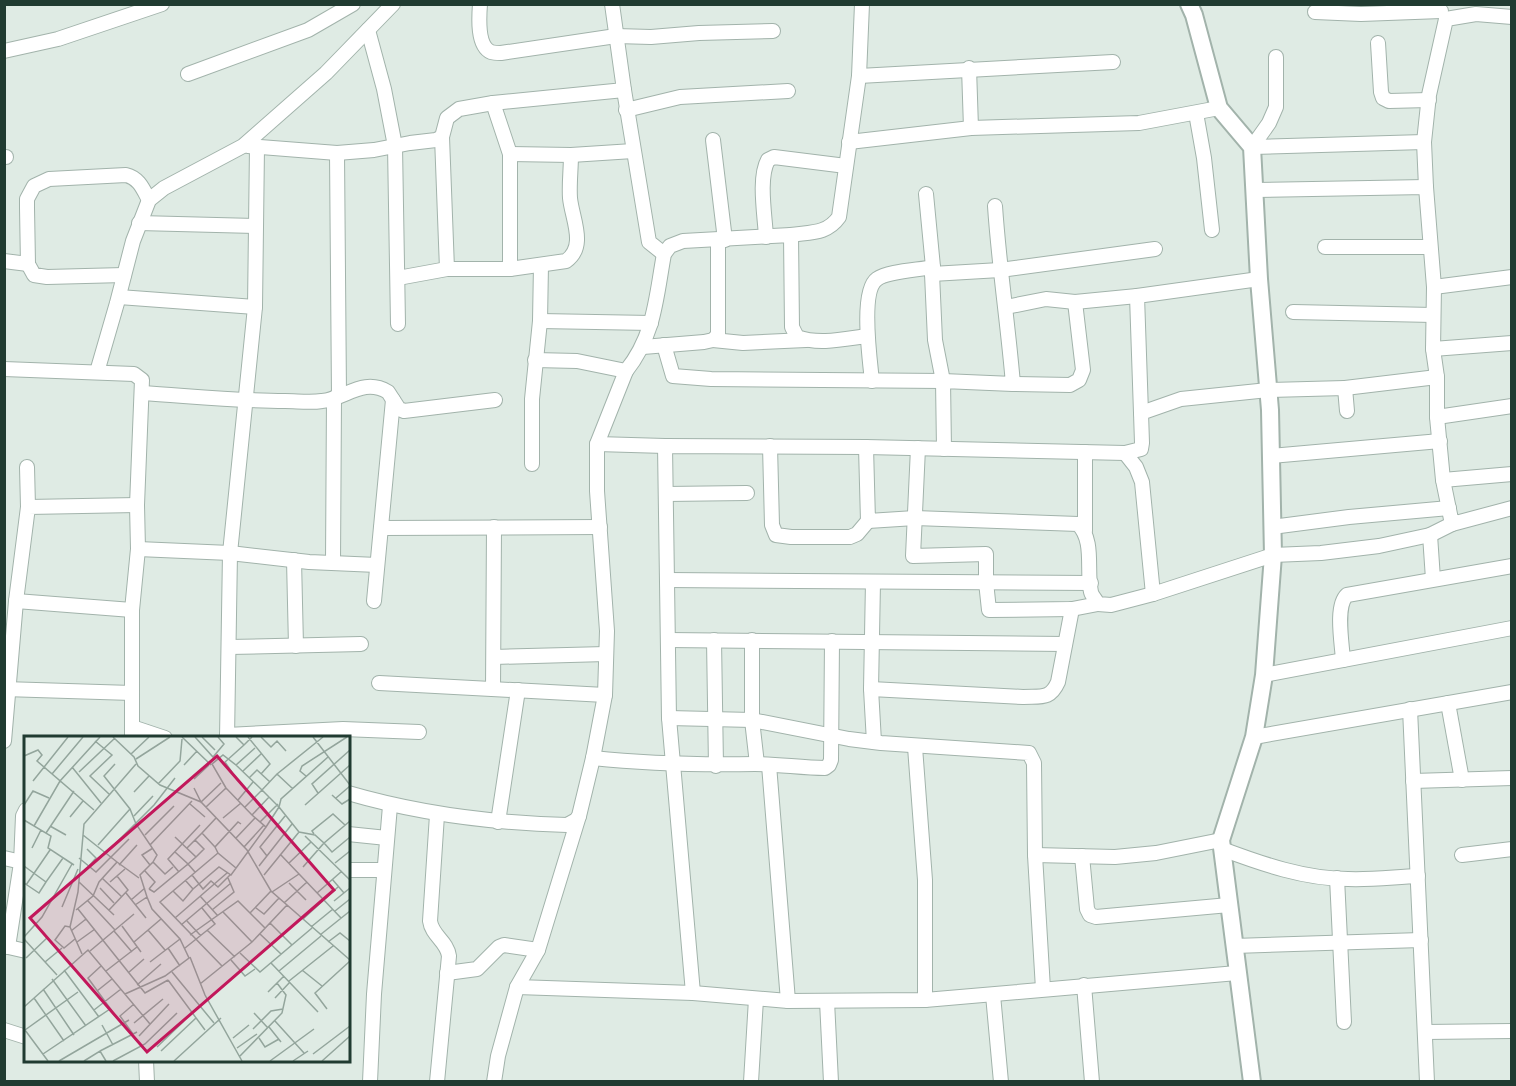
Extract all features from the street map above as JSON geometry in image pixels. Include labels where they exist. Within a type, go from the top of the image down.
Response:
[{"type":"street","points":[[4,51],[58,39],[162,4]]},
{"type":"street","points":[[188,74],[308,30],[353,4]]},
{"type":"street","points":[[97,372],[139,223],[149,200],[164,188],[250,146],[327,73],[393,4]]},
{"type":"street","points":[[480,4],[479,18],[483,44],[490,51],[501,53],[616,36],[651,37],[773,31]]},
{"type":"street","points":[[494,1082],[498,1056],[517,987],[538,950],[579,816],[605,695],[606,619],[596,461],[597,444],[626,371],[643,347],[651,323],[664,254],[670,246],[683,242],[822,231],[833,226],[839,217],[859,76],[862,4]]},
{"type":"street","points":[[1189,4],[1219,108],[1252,147],[1268,390],[1273,555],[1270,611],[1254,737],[1221,845],[1252,1082]]},
{"type":"street","points":[[616,5],[616,36],[626,110],[649,242],[664,254]]},
{"type":"street","points":[[1315,12],[1361,14],[1443,12],[1512,17]]},
{"type":"street","points":[[1443,12],[1424,142],[1434,287],[1433,349],[1437,377],[1437,417],[1443,480],[1452,524]]},
{"type":"street","points":[[368,30],[384,89],[395,146],[398,324]]},
{"type":"street","points":[[1378,43],[1383,98],[1389,101],[1429,100]]},
{"type":"street","points":[[1252,147],[1269,123],[1276,107],[1276,57]]},
{"type":"street","points":[[859,76],[969,68],[1113,62]]},
{"type":"street","points":[[969,68],[971,128]]},
{"type":"street","points":[[447,269],[442,137],[447,118],[451,113],[459,109],[493,103],[624,90]]},
{"type":"street","points":[[626,110],[680,97],[788,91]]},
{"type":"street","points":[[493,103],[510,154],[510,269]]},
{"type":"street","points":[[849,142],[971,128],[1139,123],[1219,108]]},
{"type":"street","points":[[1196,112],[1212,230]]},
{"type":"street","points":[[250,146],[337,153],[436,140],[442,137]]},
{"type":"street","points":[[712,141],[722,240],[718,334],[713,340]]},
{"type":"street","points":[[1252,147],[1424,142]]},
{"type":"street","points":[[250,146],[255,226],[255,307],[231,553],[227,736],[343,729],[419,732]]},
{"type":"street","points":[[510,154],[571,155],[633,151]]},
{"type":"street","points":[[333,563],[337,397],[337,153]]},
{"type":"street","points":[[398,278],[447,269],[510,269],[566,261],[573,257],[578,240],[570,198],[571,155]]},
{"type":"street","points":[[766,237],[764,177],[768,160],[774,158],[846,166]]},
{"type":"street","points":[[124,275],[38,277],[30,270],[28,264],[27,199],[30,191],[38,183],[49,179],[126,176],[138,182],[149,200]]},
{"type":"street","points":[[1255,190],[1426,187]]},
{"type":"street","points":[[926,194],[935,340],[944,381],[944,449]]},
{"type":"street","points":[[995,206],[1012,384]]},
{"type":"street","points":[[139,223],[255,226]]},
{"type":"street","points":[[792,235],[792,327],[797,337],[806,340]]},
{"type":"street","points":[[1325,247],[1430,247]]},
{"type":"street","points":[[872,381],[867,336],[870,288],[876,279],[885,275],[932,271],[1000,270],[1155,249]]},
{"type":"street","points":[[4,261],[28,264]]},
{"type":"street","points":[[532,464],[532,399],[540,321],[541,265]]},
{"type":"street","points":[[1434,287],[1512,276]]},
{"type":"street","points":[[1006,307],[1046,299],[1075,302],[1259,279]]},
{"type":"street","points":[[597,444],[1125,453],[1141,449],[1137,296]]},
{"type":"street","points":[[119,297],[255,307]]},
{"type":"street","points":[[664,345],[673,376],[711,379],[944,381],[1070,385],[1079,380],[1083,370],[1075,302]]},
{"type":"street","points":[[1293,312],[1433,315]]},
{"type":"street","points":[[540,321],[651,323]]},
{"type":"street","points":[[643,347],[713,340],[821,341],[867,336]]},
{"type":"street","points":[[1433,349],[1512,343]]},
{"type":"street","points":[[535,360],[577,361],[626,371]]},
{"type":"street","points":[[4,369],[97,372],[138,376],[142,381],[137,506],[138,549],[132,610],[132,733],[152,736]]},
{"type":"street","points":[[1141,413],[1181,399],[1268,390],[1345,388],[1437,377]]},
{"type":"street","points":[[142,393],[247,401],[317,401],[337,397],[353,389],[374,388],[388,392],[399,409],[404,411],[495,400]]},
{"type":"street","points":[[1345,388],[1347,411]]},
{"type":"street","points":[[374,601],[393,400]]},
{"type":"street","points":[[1437,417],[1512,406]]},
{"type":"street","points":[[1271,456],[1440,441]]},
{"type":"street","points":[[665,446],[669,718],[693,993]]},
{"type":"street","points":[[770,446],[772,525],[776,535],[791,537],[850,537],[857,534],[868,521],[866,447]]},
{"type":"street","points":[[918,448],[913,556],[986,554],[989,610],[1072,609],[1098,604],[1111,605],[1153,594],[1273,555],[1355,549],[1430,536],[1452,524],[1512,508]]},
{"type":"street","points":[[1085,452],[1085,531],[1091,594],[1098,604]]},
{"type":"street","points":[[1125,453],[1136,467],[1142,482],[1153,594]]},
{"type":"street","points":[[4,741],[16,601],[28,507],[27,467]]},
{"type":"street","points":[[1443,480],[1512,474]]},
{"type":"street","points":[[666,494],[747,493]]},
{"type":"street","points":[[28,507],[137,506]]},
{"type":"street","points":[[1272,527],[1449,508]]},
{"type":"street","points":[[868,521],[915,518],[1067,523],[1078,524],[1085,531]]},
{"type":"street","points":[[381,528],[600,526]]},
{"type":"street","points":[[493,689],[494,527]]},
{"type":"street","points":[[1430,536],[1433,579]]},
{"type":"street","points":[[138,549],[231,553],[294,560],[377,565]]},
{"type":"street","points":[[294,560],[296,646]]},
{"type":"street","points":[[1343,660],[1340,609],[1341,600],[1347,595],[1512,566]]},
{"type":"street","points":[[667,580],[1091,583]]},
{"type":"street","points":[[873,582],[871,689],[874,742]]},
{"type":"street","points":[[16,601],[132,610]]},
{"type":"street","points":[[871,689],[1023,697],[1048,695],[1054,692],[1058,682],[1072,609]]},
{"type":"street","points":[[1263,675],[1512,628]]},
{"type":"street","points":[[668,640],[1065,644]]},
{"type":"street","points":[[714,640],[716,766]]},
{"type":"street","points":[[752,640],[752,720],[763,764],[789,1001]]},
{"type":"street","points":[[593,758],[644,764],[716,766],[763,764],[825,768],[831,760],[832,641]]},
{"type":"street","points":[[229,647],[361,644]]},
{"type":"street","points":[[494,657],[606,654]]},
{"type":"street","points":[[379,683],[605,695]]},
{"type":"street","points":[[7,690],[132,693]]},
{"type":"street","points":[[498,822],[518,690]]},
{"type":"street","points":[[1254,737],[1512,692]]},
{"type":"street","points":[[1448,703],[1462,780]]},
{"type":"street","points":[[1410,710],[1427,1082]]},
{"type":"street","points":[[669,718],[752,720],[832,736],[915,747],[1029,753],[1034,763],[1035,855],[1043,989]]},
{"type":"street","points":[[915,747],[925,880],[925,999]]},
{"type":"street","points":[[1413,781],[1512,778]]},
{"type":"street","points":[[350,794],[390,806],[437,815],[498,822],[567,825],[579,816]]},
{"type":"street","points":[[370,1082],[374,994],[390,806]]},
{"type":"street","points":[[24,814],[23,863],[6,946],[24,950]]},
{"type":"street","points":[[437,815],[430,921],[433,931],[448,950],[437,1082]]},
{"type":"street","points":[[350,834],[387,838]]},
{"type":"street","points":[[1035,855],[1115,857],[1221,845],[1263,864],[1337,878],[1418,876]]},
{"type":"street","points":[[1462,855],[1512,849]]},
{"type":"street","points":[[1082,856],[1087,909],[1090,915],[1096,917],[1229,905]]},
{"type":"street","points":[[4,858],[23,863]]},
{"type":"street","points":[[350,870],[384,870]]},
{"type":"street","points":[[1337,878],[1344,1022]]},
{"type":"street","points":[[1234,946],[1421,940]]},
{"type":"street","points":[[447,973],[477,969],[499,947],[504,945],[538,950]]},
{"type":"street","points":[[517,987],[693,993],[789,1001],[925,999],[993,995],[1237,972]]},
{"type":"street","points":[[1084,985],[1092,1082]]},
{"type":"street","points":[[993,995],[1001,1082]]},
{"type":"street","points":[[751,1082],[756,999]]},
{"type":"street","points":[[827,1001],[831,1082]]},
{"type":"street","points":[[4,1030],[24,1036]]},
{"type":"street","points":[[1425,1032],[1512,1031]]},
{"type":"street","points":[[146,1062],[147,1082]]}]
